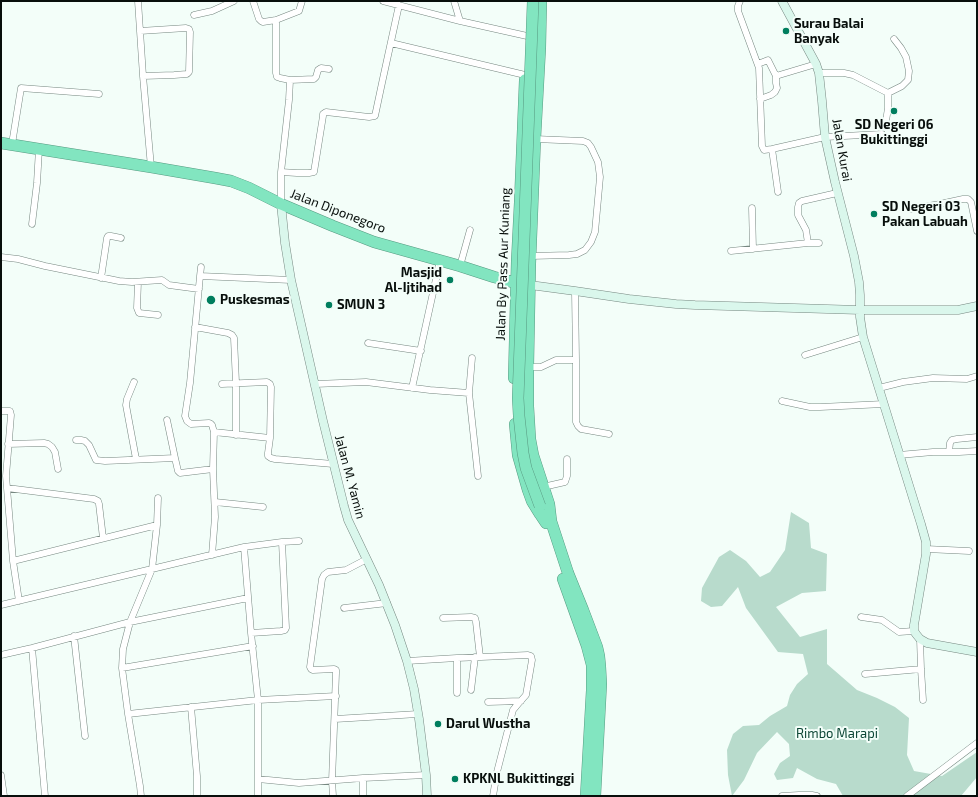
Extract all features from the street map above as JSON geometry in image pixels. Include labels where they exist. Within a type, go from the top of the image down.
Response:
[{"type":"highway","name":"Jalan By Pass Aur Kuniang","points":[[528,1],[513,390],[518,455],[534,505],[548,522]]},
{"type":"highway","name":"Jalan By Pass Aur Kuniang","points":[[533,1],[518,398],[519,416],[526,468],[548,522],[592,665],[591,792]]},
{"type":"highway","name":"Jalan By Pass Aur Kuniang","points":[[537,1],[524,331],[523,398],[525,440],[530,467],[542,506]]},
{"type":"highway","name":"Jalan By Pass Aur Kuniang","points":[[541,1],[530,285],[528,406],[530,439],[533,455],[549,504],[548,522]]},
{"type":"highway","name":"Jalan Diponegoro","points":[[7,144],[231,181],[332,226],[374,242],[460,266],[494,278],[516,283]]},
{"type":"highway","points":[[520,202],[533,203]]},
{"type":"street","points":[[138,1],[151,167]]},
{"type":"street","points":[[194,15],[212,11],[234,1]]},
{"type":"street","points":[[253,1],[259,19],[263,22],[276,20],[299,11],[302,1]]},
{"type":"street","points":[[383,1],[460,21],[527,36]]},
{"type":"street","points":[[454,1],[460,21]]},
{"type":"street","points":[[740,1],[738,11],[758,64],[762,146],[764,150],[825,137],[882,134]]},
{"type":"street","name":"Jalan Kurai","points":[[782,1],[816,64],[819,73],[825,137],[859,282],[860,317],[863,337],[924,534],[926,549],[914,631]]},
{"type":"street","points":[[281,172],[314,172],[323,116],[326,112],[369,117],[375,116],[399,5]]},
{"type":"street","points":[[276,20],[277,76],[290,80],[314,78],[316,77],[318,70],[321,68],[329,69]]},
{"type":"street","points":[[140,31],[186,28],[189,29],[190,32],[189,72],[187,74],[143,76]]},
{"type":"street","points":[[888,93],[902,86],[908,80],[906,57],[894,39]]},
{"type":"street","points":[[391,43],[525,75]]},
{"type":"street","points":[[758,64],[768,60],[776,76],[777,88],[771,95],[760,99]]},
{"type":"street","points":[[776,76],[816,64]]},
{"type":"street","points":[[819,73],[844,73],[853,75],[888,93]]},
{"type":"street","points":[[281,204],[281,172],[290,80]]},
{"type":"street","points":[[7,144],[20,88],[99,94]]},
{"type":"street","points":[[886,121],[888,93]]},
{"type":"street","points":[[531,256],[569,255],[577,254],[585,250],[591,242],[595,232],[600,177],[598,162],[592,147],[588,143],[583,141],[535,139]]},
{"type":"street","points":[[32,224],[39,149]]},
{"type":"street","points":[[772,149],[778,192]]},
{"type":"street","points":[[808,243],[806,230],[798,215],[799,203],[837,193]]},
{"type":"street","points":[[911,209],[968,199],[971,202],[977,231]]},
{"type":"street","name":"Jalan M. Yamin","points":[[281,204],[291,280],[333,464],[348,520],[396,625],[414,689],[426,775],[427,796]]},
{"type":"street","points":[[752,208],[753,249]]},
{"type":"street","points":[[460,266],[470,230]]},
{"type":"street","points":[[101,278],[106,238],[111,236],[121,238]]},
{"type":"street","points":[[730,251],[819,243]]},
{"type":"street","points":[[1,257],[18,259],[119,281],[138,282],[162,280],[169,284],[198,289]]},
{"type":"street","points":[[412,388],[440,261]]},
{"type":"street","points":[[201,267],[186,419],[191,424],[209,423],[212,425],[214,432],[213,469],[215,517],[212,554]]},
{"type":"street","points":[[200,276],[291,280]]},
{"type":"street","points":[[138,282],[138,313],[158,315]]},
{"type":"street","points":[[530,285],[695,306],[860,310],[958,310],[977,306]]},
{"type":"street","points":[[575,291],[576,417],[578,426],[581,429],[609,434]]},
{"type":"street","points":[[195,327],[228,333],[234,338],[236,435]]},
{"type":"street","points":[[805,355],[863,337]]},
{"type":"street","points":[[368,343],[420,351]]},
{"type":"street","points":[[472,358],[469,393],[478,476]]},
{"type":"street","points":[[528,367],[541,367],[556,360],[576,360]]},
{"type":"street","points":[[879,388],[904,382],[933,378],[967,378],[977,376]]},
{"type":"street","points":[[134,382],[126,405],[136,460]]},
{"type":"street","points":[[222,384],[266,382],[270,384],[270,438],[268,456],[275,459],[333,464]]},
{"type":"street","points":[[315,384],[366,382],[469,393]]},
{"type":"street","points":[[782,401],[810,407],[884,404]]},
{"type":"street","points":[[1,411],[9,411],[11,413],[6,488],[19,601]]},
{"type":"street","points":[[167,420],[178,471],[180,473],[213,469]]},
{"type":"street","points":[[214,432],[270,438]]},
{"type":"street","points":[[950,452],[950,444],[952,440],[977,437]]},
{"type":"street","points":[[76,440],[85,441],[89,445],[96,460],[105,461],[175,458]]},
{"type":"street","points":[[8,444],[48,444],[52,447],[58,469]]},
{"type":"street","points":[[899,455],[977,450]]},
{"type":"street","points":[[543,487],[565,482],[567,476],[567,459]]},
{"type":"street","points":[[6,488],[94,499],[98,501],[102,538]]},
{"type":"street","points":[[141,796],[122,668],[123,649],[130,622],[152,569],[157,525],[158,498]]},
{"type":"street","points":[[215,502],[263,507]]},
{"type":"street","points":[[14,561],[157,525]]},
{"type":"street","points":[[1,605],[244,547],[300,541]]},
{"type":"street","points":[[251,633],[281,631],[285,630],[286,628],[282,542]]},
{"type":"street","points":[[244,547],[258,700],[258,796]]},
{"type":"street","points":[[926,549],[969,551]]},
{"type":"street","points":[[333,796],[332,780],[336,670],[312,670],[310,667],[322,579],[328,572],[346,570],[367,559]]},
{"type":"street","points":[[1,656],[130,622],[248,598]]},
{"type":"street","points":[[344,608],[387,603]]},
{"type":"street","points":[[861,617],[882,620],[899,632],[914,631],[920,639],[927,643],[977,652]]},
{"type":"street","points":[[443,618],[475,618],[477,657],[471,690]]},
{"type":"street","points":[[74,636],[85,736]]},
{"type":"street","points":[[920,639],[923,700]]},
{"type":"street","points":[[122,668],[253,646]]},
{"type":"street","points":[[32,648],[46,796]]},
{"type":"street","points":[[407,662],[477,657],[531,656],[532,660],[526,695],[514,710],[496,772],[493,796]]},
{"type":"street","points":[[457,658],[457,693]]},
{"type":"street","points":[[865,674],[921,669]]},
{"type":"street","points":[[128,714],[258,700],[336,696]]},
{"type":"street","points":[[488,702],[521,701]]},
{"type":"street","points":[[191,707],[197,776],[197,796]]},
{"type":"street","points":[[335,719],[418,714]]},
{"type":"street","points":[[907,796],[977,743]]},
{"type":"street","points":[[1,775],[4,796]]},
{"type":"street","points":[[258,779],[299,783],[426,775]]},
{"type":"street","points":[[363,778],[363,796]]},
{"type":"street","points":[[782,796],[817,796]]},
{"type":"green space","name":"Rimbo Marapi","points":[[791,512],[809,523],[811,548],[827,554],[826,591],[802,593],[776,607],[800,637],[827,629],[827,664],[857,690],[895,707],[909,718],[907,755],[914,771],[942,776],[977,752],[977,777],[961,796],[843,796],[836,784],[817,779],[797,768],[793,778],[777,780],[774,774],[780,763],[790,756],[789,744],[777,732],[757,753],[744,780],[732,796],[728,775],[727,750],[733,734],[743,726],[759,725],[770,716],[787,706],[790,695],[797,684],[808,674],[803,654],[778,652],[746,608],[738,587],[722,606],[711,607],[701,601],[702,588],[719,557],[730,550],[746,561],[760,577],[770,572],[785,550]]},
{"type":"place","name":"Surau Balai Banyak","points":[[786,31]]},
{"type":"place","name":"SD Negeri 06 Bukittinggi","points":[[894,111]]},
{"type":"place","name":"SD Negeri 03 Pakan Labuah","points":[[874,214]]},
{"type":"place","name":"Masjid Al-Ijtihad","points":[[450,280]]},
{"type":"place","name":"Puskesmas","points":[[211,300]]},
{"type":"place","name":"SMUN 3","points":[[329,305]]},
{"type":"place","name":"Darul Wustha","points":[[438,724]]},
{"type":"place","name":"KPKNL Bukittinggi","points":[[455,779]]}]
